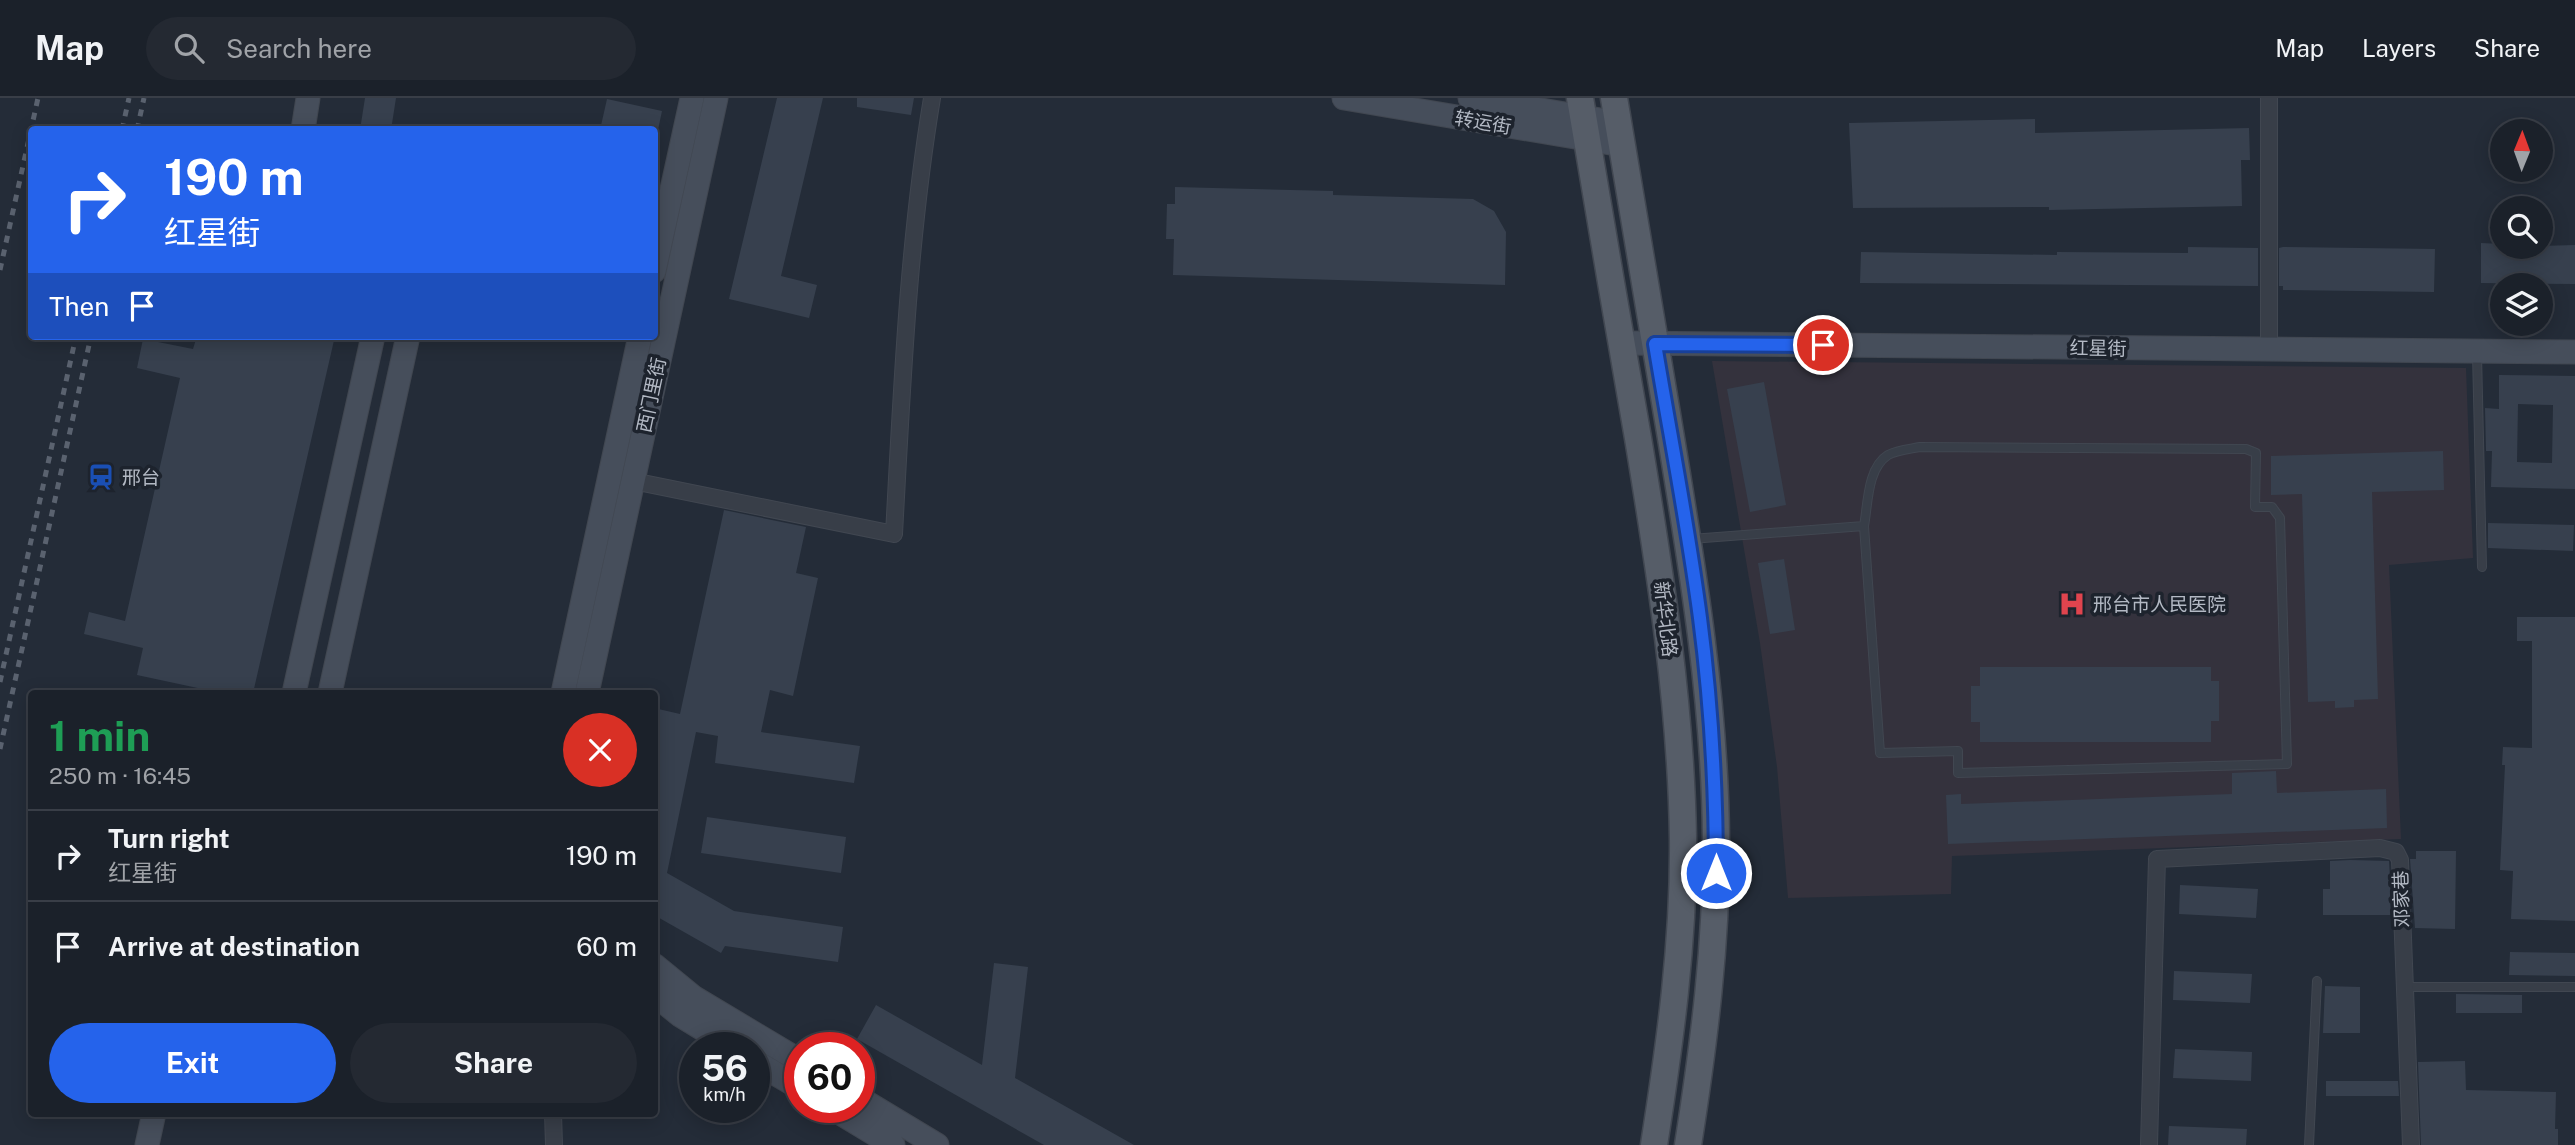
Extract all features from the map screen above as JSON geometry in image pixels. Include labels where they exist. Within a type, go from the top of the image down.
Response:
[{"type":"main road","name":"新华北路","points":[[1584,118],[1667,621],[1682,802],[1683,873],[1678,982],[1654,1145]]},
{"type":"main road","name":"新华北路","points":[[1618,122],[1688,540],[1705,661],[1715,800],[1716,873],[1710,985],[1688,1145]]},
{"type":"street","points":[[304,126],[308,98]]},
{"type":"street","points":[[658,253],[692,98]]},
{"type":"street","name":"西门里街","points":[[661,322],[716,98]]},
{"type":"street","points":[[633,481],[894,534],[911,251],[920,169],[932,98]]},
{"type":"street","name":"转运街","points":[[1344,98],[1618,122]]},
{"type":"street","name":"转运街","points":[[1470,98],[1584,118]]},
{"type":"street","points":[[2269,98],[2269,349]]},
{"type":"street","points":[[294,690],[372,340]]},
{"type":"street","points":[[331,690],[407,340]]},
{"type":"street","points":[[564,690],[639,340]]},
{"type":"street","name":"西门里街","points":[[587,690],[633,481],[658,340]]},
{"type":"street","name":"红星街","points":[[1622,343],[2575,352]]},
{"type":"street","name":"邓家巷","points":[[2149,1145],[2157,859],[2380,848],[2396,852],[2400,860],[2411,1145]]},
{"type":"street","points":[[658,968],[693,997],[784,1051]]},
{"type":"street","points":[[658,998],[708,1032]]},
{"type":"street","points":[[875,1108],[937,1145]]},
{"type":"street","points":[[147,1145],[154,1117]]},
{"type":"street","points":[[553,1117],[554,1145]]},
{"type":"street","points":[[857,1123],[893,1145]]},
{"type":"lane","points":[[2477,351],[2482,567]]},
{"type":"lane","points":[[1920,447],[2246,449],[2256,453],[2255,507],[2272,507],[2280,519],[2287,764],[1958,774],[1958,751],[1880,753],[1864,526],[1874,474],[1880,462],[1889,454],[1902,450],[1920,447]]},
{"type":"lane","points":[[1688,540],[1864,526]]},
{"type":"lane","points":[[2309,1145],[2317,981]]},
{"type":"lane","points":[[2403,986],[2575,986]]},
{"type":"shaded area","name":"邢台市人民医院","points":[[1712,361],[2466,368],[2473,558],[2389,565],[2401,839],[1952,856],[1951,894],[1788,898],[1777,767],[1760,643]]},
{"type":"building","points":[[365,98],[396,98],[392,126],[361,126]]},
{"type":"building","points":[[777,98],[823,98],[781,276],[817,285],[809,318],[729,299]]},
{"type":"building","points":[[857,98],[914,98],[911,115],[857,107]]},
{"type":"building","points":[[607,99],[662,111],[658,130],[658,126],[601,126]]},
{"type":"building","points":[[2035,119],[2035,133],[2249,128],[2250,160],[2241,160],[2242,206],[2049,210],[2049,207],[1853,208],[1849,123]]},
{"type":"building","points":[[1175,187],[1333,191],[1333,195],[1473,199],[1494,211],[1506,232],[1505,285],[1173,275],[1174,239],[1166,239],[1167,204],[1175,204]]},
{"type":"building","points":[[2481,243],[2490,243],[2490,259],[2553,259],[2553,246],[2575,245],[2575,284],[2553,284],[2553,273],[2490,273],[2490,283],[2481,283]]},
{"type":"building","points":[[2188,247],[2258,248],[2258,286],[1860,283],[1861,252],[2057,255],[2057,252],[2188,253]]},
{"type":"building","points":[[2279,248],[2435,249],[2434,292],[2283,290],[2283,286],[2279,286]]},
{"type":"building","name":"邢台","points":[[143,340],[193,349],[196,340],[334,340],[254,690],[207,690],[137,675],[143,648],[84,634],[89,612],[125,621],[180,378],[137,368]]},
{"type":"building","points":[[2499,375],[2575,376],[2575,489],[2491,487],[2492,451],[2486,451],[2485,408],[2499,409]],"holes":[[[2518,404],[2553,405],[2552,463],[2517,462]]]},
{"type":"building","points":[[1764,382],[1786,505],[1750,512],[1727,389]]},
{"type":"building","points":[[2443,451],[2444,490],[2372,492],[2378,699],[2354,700],[2354,707],[2335,708],[2335,701],[2308,702],[2302,494],[2271,495],[2271,456]]},
{"type":"building","points":[[724,510],[806,527],[796,573],[818,578],[793,696],[770,690],[761,732],[860,746],[854,783],[715,763],[718,736],[696,732],[667,873],[734,911],[843,927],[838,962],[725,946],[721,953],[658,917],[658,709],[680,714]]},
{"type":"building","points":[[2488,523],[2574,525],[2573,551],[2488,548]]},
{"type":"building","points":[[1784,559],[1795,630],[1770,634],[1758,563]]},
{"type":"building","points":[[2517,617],[2575,617],[2575,921],[2511,919],[2513,871],[2500,870],[2505,765],[2502,765],[2503,747],[2532,748],[2532,641],[2517,641]]},
{"type":"building","points":[[1980,667],[2211,667],[2211,681],[2219,681],[2219,721],[2211,721],[2211,742],[1980,742],[1980,722],[1971,722],[1971,686],[1980,686]]},
{"type":"building","points":[[2276,771],[2277,793],[2386,789],[2387,828],[1948,844],[1946,795],[1961,794],[1961,804],[2232,794],[2232,773]]},
{"type":"building","points":[[707,817],[846,837],[841,873],[701,853]]},
{"type":"building","points":[[2416,851],[2456,851],[2455,929],[2415,928],[2410,859],[2416,859]]},
{"type":"building","points":[[2330,861],[2389,861],[2392,915],[2323,915],[2323,889],[2330,889]]},
{"type":"building","points":[[2180,885],[2258,889],[2256,918],[2179,914]]},
{"type":"building","points":[[2510,952],[2575,953],[2575,976],[2509,975]]},
{"type":"building","points":[[994,963],[1028,967],[1015,1078],[1134,1145],[1044,1145],[875,1049],[875,1032],[861,1032],[876,1005],[982,1065]]},
{"type":"building","points":[[2174,971],[2252,974],[2250,1003],[2173,1000]]},
{"type":"building","points":[[2325,986],[2360,987],[2360,1033],[2323,1033]]},
{"type":"building","points":[[2456,994],[2522,995],[2522,1013],[2456,1013]]},
{"type":"building","points":[[2175,1049],[2252,1052],[2251,1081],[2173,1078]]},
{"type":"building","points":[[2465,1061],[2466,1090],[2556,1092],[2555,1129],[2558,1129],[2558,1145],[2421,1145],[2418,1062]]},
{"type":"building","points":[[2326,1081],[2398,1081],[2399,1096],[2326,1096]]},
{"type":"building","points":[[2169,1126],[2247,1129],[2246,1145],[2168,1145]]},
{"type":"railway","points":[[32,126],[38,98]]},
{"type":"railway","points":[[123,126],[129,98]]},
{"type":"railway","points":[[138,126],[144,98]]},
{"type":"railway","points":[[0,270],[28,143]]},
{"type":"railway","points":[[0,682],[75,340]]},
{"type":"railway","points":[[0,749],[90,340]]},
{"type":"place","name":"邢台","points":[[101,477]]},
{"type":"place","name":"邢台市人民医院","points":[[2072,604]]},
{"type":"route","points":[[1716,873],[1715,800],[1700,617],[1655,344],[1823,345]]}]
